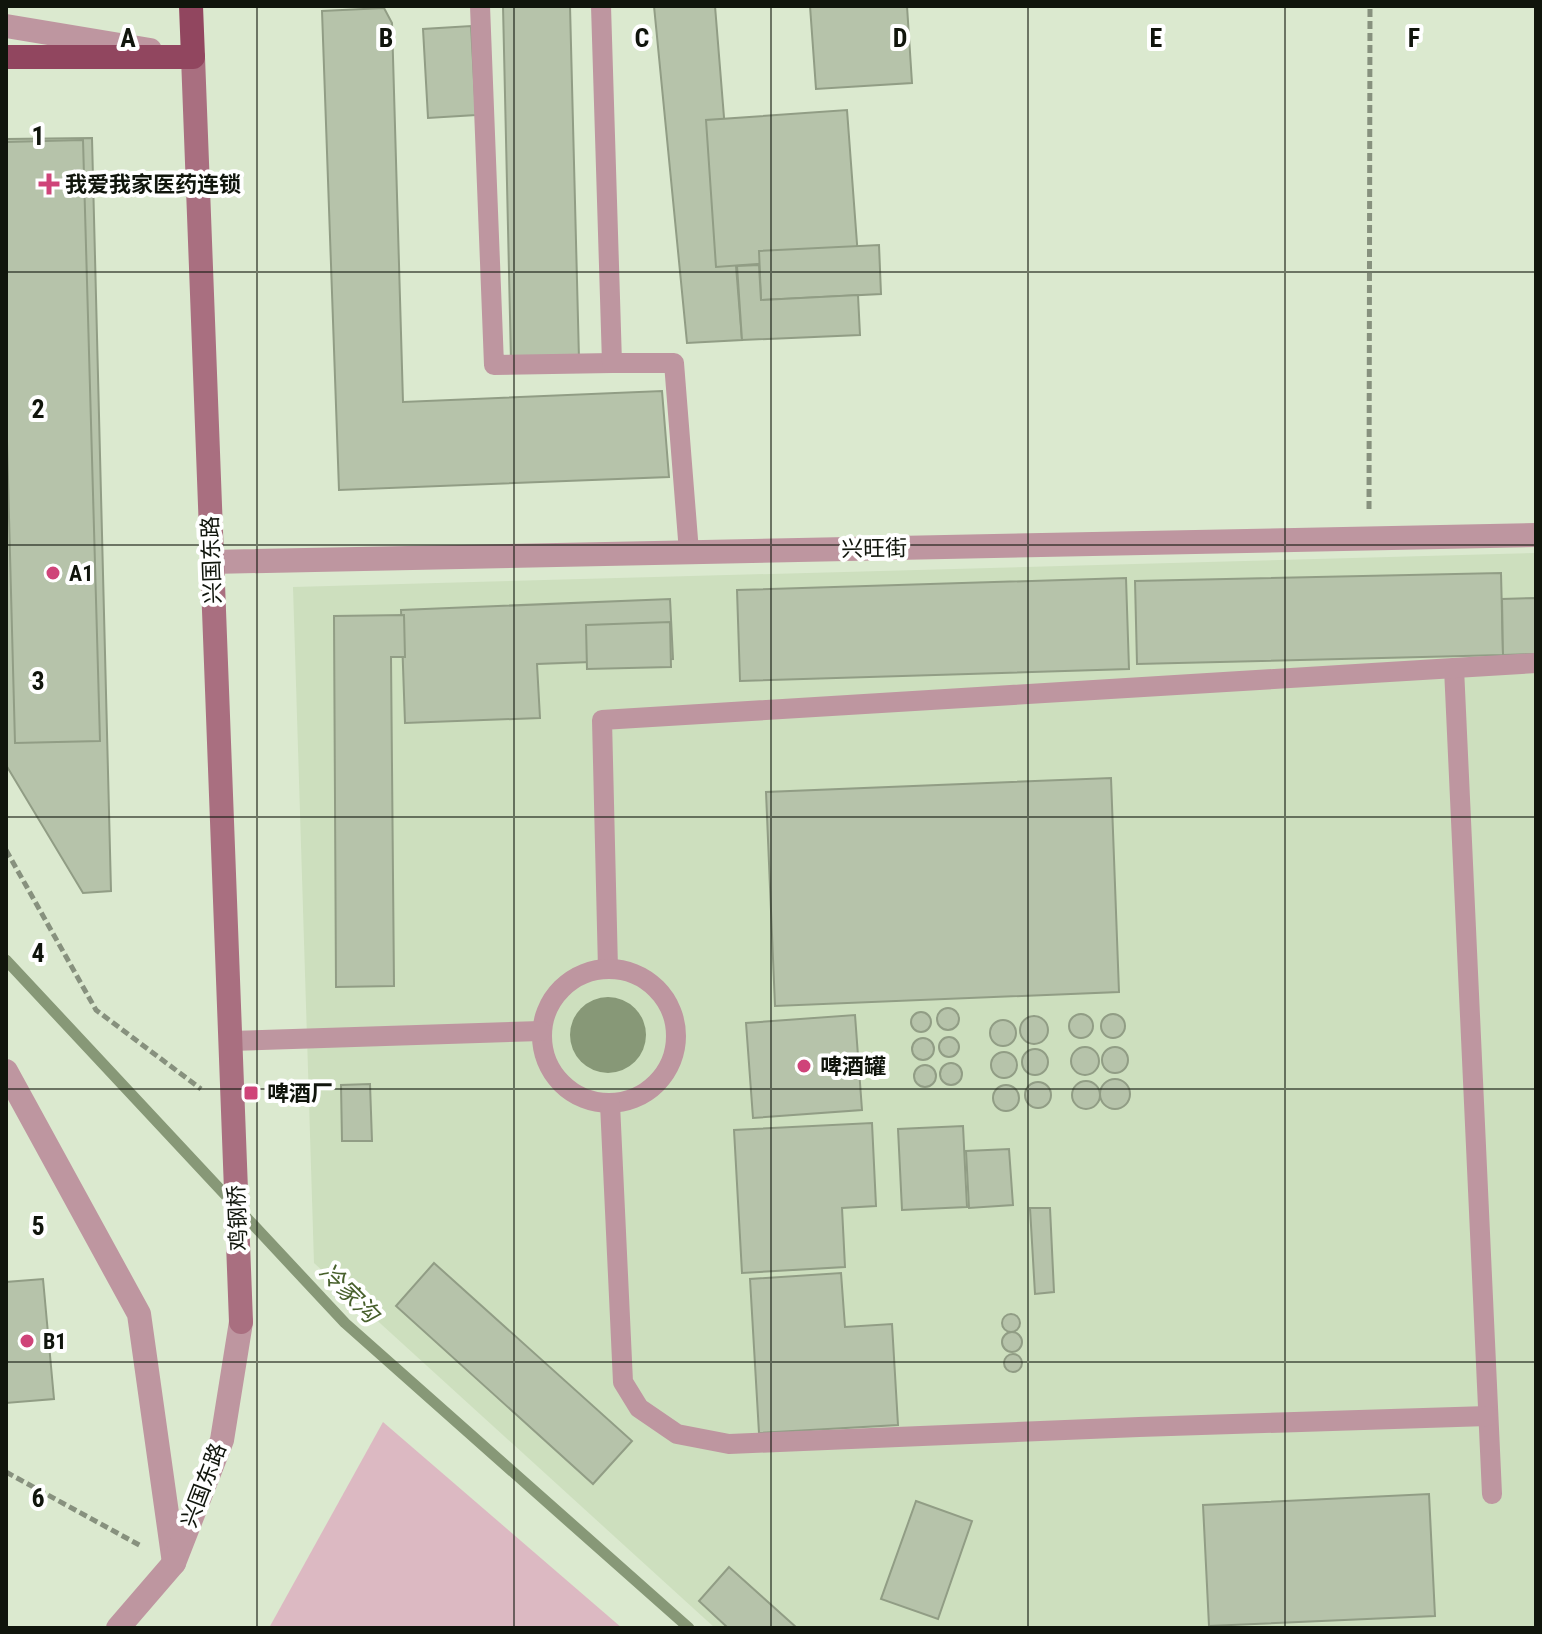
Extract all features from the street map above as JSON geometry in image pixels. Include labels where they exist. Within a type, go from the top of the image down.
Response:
[{"type":"highway","name":"兴国东路","points":[[191,6],[193,57]]},
{"type":"highway","points":[[6,57],[193,57]]},
{"type":"main road","name":"兴国东路","points":[[193,57],[233,1113]]},
{"type":"main road","name":"鸡钢桥","points":[[233,1113],[241,1322]]},
{"type":"street","points":[[6,26],[193,57]]},
{"type":"street","name":"兴旺街","points":[[211,562],[1536,535]]},
{"type":"street","points":[[6,1071],[139,1314],[174,1563]]},
{"type":"street","name":"兴国东路","points":[[118,1628],[174,1563],[222,1440],[241,1322]]},
{"type":"lane","points":[[480,6],[494,365],[674,363],[689,552]]},
{"type":"lane","points":[[601,6],[612,363]]},
{"type":"lane","points":[[608,969],[602,720],[1536,663]]},
{"type":"lane","points":[[1454,668],[1492,1494]]},
{"type":"lane","points":[[597,969],[620,969],[641,976],[658,990],[671,1009],[676,1030],[674,1052],[666,1073],[651,1089],[631,1100],[610,1104],[588,1100],[568,1090],[553,1074],[544,1053],[541,1031],[547,1010],[559,991],[576,977],[597,969]]},
{"type":"lane","points":[[230,1041],[541,1031]]},
{"type":"lane","points":[[610,1104],[623,1382],[639,1408],[677,1434],[729,1444],[1488,1416]]},
{"type":"path","points":[[1369,539],[1370,6]]},
{"type":"path","points":[[6,850],[96,1010],[233,1113]]},
{"type":"path","points":[[6,1472],[174,1563]]},
{"type":"shaded area","points":[[1536,553],[1536,1628],[715,1628],[314,1263],[293,587]]},
{"type":"shaded area","points":[[608,997],[623,1000],[635,1008],[643,1020],[646,1035],[643,1050],[635,1062],[623,1070],[608,1073],[593,1070],[581,1062],[573,1050],[570,1035],[573,1020],[581,1008],[593,1000]]},
{"type":"shaded area","points":[[383,1422],[622,1628],[269,1628]]},
{"type":"building","points":[[503,6],[570,6],[579,359],[511,361]]},
{"type":"building","points":[[654,6],[715,6],[742,340],[687,343]]},
{"type":"building","points":[[810,6],[907,6],[912,83],[816,89]]},
{"type":"building","points":[[384,8],[392,23],[403,402],[662,391],[669,477],[339,490],[322,11]]},
{"type":"building","points":[[471,26],[476,115],[428,118],[423,29]]},
{"type":"building","points":[[847,110],[858,257],[716,267],[706,120]]},
{"type":"building","name":"A1","points":[[92,138],[111,891],[83,893],[6,765],[6,139]]},
{"type":"building","name":"A1","points":[[83,140],[100,741],[15,743],[6,404],[6,142]]},
{"type":"building","points":[[879,245],[881,294],[761,300],[759,251]]},
{"type":"building","points":[[759,265],[761,300],[858,295],[860,335],[742,340],[737,266]]},
{"type":"building","points":[[1501,573],[1503,655],[1137,664],[1135,581]]},
{"type":"building","points":[[1126,578],[1129,669],[740,681],[737,590]]},
{"type":"building","points":[[1536,598],[1536,654],[1503,655],[1502,599]]},
{"type":"building","points":[[670,599],[673,659],[537,664],[540,718],[405,723],[401,610]]},
{"type":"building","points":[[404,615],[405,657],[391,657],[394,986],[336,987],[334,616]]},
{"type":"building","points":[[670,622],[671,667],[587,669],[586,625]]},
{"type":"building","points":[[1111,778],[1119,992],[775,1006],[766,792]]},
{"type":"building","points":[[948,1008],[956,1011],[959,1019],[956,1027],[948,1030],[940,1027],[937,1019],[940,1011]]},
{"type":"building","points":[[921,1012],[928,1015],[931,1022],[928,1029],[921,1032],[914,1029],[911,1022],[914,1015]]},
{"type":"building","points":[[1076,1014],[1086,1014],[1093,1021],[1093,1031],[1086,1038],[1076,1038],[1069,1031],[1069,1021]]},
{"type":"building","points":[[1113,1014],[1122,1017],[1125,1026],[1122,1035],[1113,1038],[1104,1035],[1101,1026],[1104,1017]]},
{"type":"building","name":"啤酒罐","points":[[855,1015],[862,1110],[753,1118],[746,1023]]},
{"type":"building","points":[[1034,1016],[1044,1020],[1048,1030],[1044,1040],[1034,1044],[1024,1040],[1020,1030],[1024,1020]]},
{"type":"building","points":[[1003,1020],[1012,1024],[1016,1033],[1012,1042],[1003,1046],[994,1042],[990,1033],[994,1024]]},
{"type":"building","points":[[945,1037],[953,1037],[959,1047],[953,1057],[945,1057],[939,1051],[939,1043]]},
{"type":"building","points":[[923,1038],[931,1041],[934,1049],[931,1057],[923,1060],[915,1057],[912,1049],[915,1041]]},
{"type":"building","points":[[1085,1047],[1095,1051],[1099,1061],[1095,1071],[1085,1075],[1075,1071],[1071,1061],[1075,1051]]},
{"type":"building","points":[[1115,1047],[1124,1051],[1128,1060],[1124,1069],[1115,1073],[1106,1069],[1102,1060],[1106,1051]]},
{"type":"building","points":[[1035,1049],[1044,1053],[1048,1062],[1044,1071],[1035,1075],[1026,1071],[1022,1062],[1026,1053]]},
{"type":"building","points":[[1004,1052],[1013,1056],[1017,1065],[1013,1074],[1004,1078],[995,1074],[991,1065],[995,1056]]},
{"type":"building","points":[[951,1063],[962,1074],[951,1085],[940,1074]]},
{"type":"building","points":[[925,1065],[933,1068],[936,1076],[933,1084],[925,1087],[917,1084],[914,1076],[917,1068]]},
{"type":"building","points":[[1115,1079],[1126,1083],[1130,1094],[1126,1105],[1115,1109],[1104,1105],[1100,1094],[1104,1083]]},
{"type":"building","points":[[1086,1081],[1096,1085],[1100,1095],[1096,1105],[1086,1109],[1076,1105],[1072,1095],[1076,1085]]},
{"type":"building","points":[[1038,1082],[1047,1086],[1051,1095],[1047,1104],[1038,1108],[1029,1104],[1025,1095],[1029,1086]]},
{"type":"building","points":[[370,1084],[372,1141],[342,1141],[341,1085]]},
{"type":"building","points":[[1006,1085],[1015,1089],[1019,1098],[1015,1107],[1006,1111],[997,1107],[993,1098],[997,1089]]},
{"type":"building","points":[[872,1123],[876,1206],[842,1208],[845,1267],[742,1273],[734,1130]]},
{"type":"building","points":[[963,1126],[967,1207],[902,1210],[898,1129]]},
{"type":"building","points":[[1009,1149],[1013,1205],[969,1208],[966,1151]]},
{"type":"building","points":[[1030,1208],[1050,1208],[1054,1292],[1035,1294]]},
{"type":"building","points":[[434,1263],[632,1441],[593,1484],[396,1306]]},
{"type":"building","points":[[841,1273],[845,1327],[892,1324],[898,1425],[759,1433],[750,1279]]},
{"type":"building","name":"B1","points":[[43,1279],[54,1399],[6,1403],[6,1282]]},
{"type":"building","points":[[1007,1314],[1015,1314],[1020,1323],[1018,1330],[1007,1332],[1002,1327],[1002,1319]]},
{"type":"building","points":[[1012,1332],[1019,1335],[1022,1342],[1019,1349],[1012,1352],[1005,1349],[1002,1342],[1005,1335]]},
{"type":"building","points":[[1009,1354],[1017,1354],[1022,1363],[1020,1370],[1009,1372],[1004,1367],[1004,1359]]},
{"type":"building","points":[[1429,1494],[1435,1616],[1209,1626],[1203,1505]]},
{"type":"building","points":[[916,1501],[972,1521],[938,1619],[881,1599]]},
{"type":"building","points":[[729,1567],[797,1628],[728,1628],[699,1601]]},
{"type":"waterway","name":"冷家沟","points":[[6,960],[345,1323],[689,1628]]},
{"type":"place","name":"我爱我家医药连锁","points":[[49,184]]},
{"type":"place","name":"A1","points":[[53,573]]},
{"type":"place","name":"啤酒罐","points":[[804,1066]]},
{"type":"place","name":"啤酒厂","points":[[251,1093]]},
{"type":"place","name":"B1","points":[[27,1341]]}]
